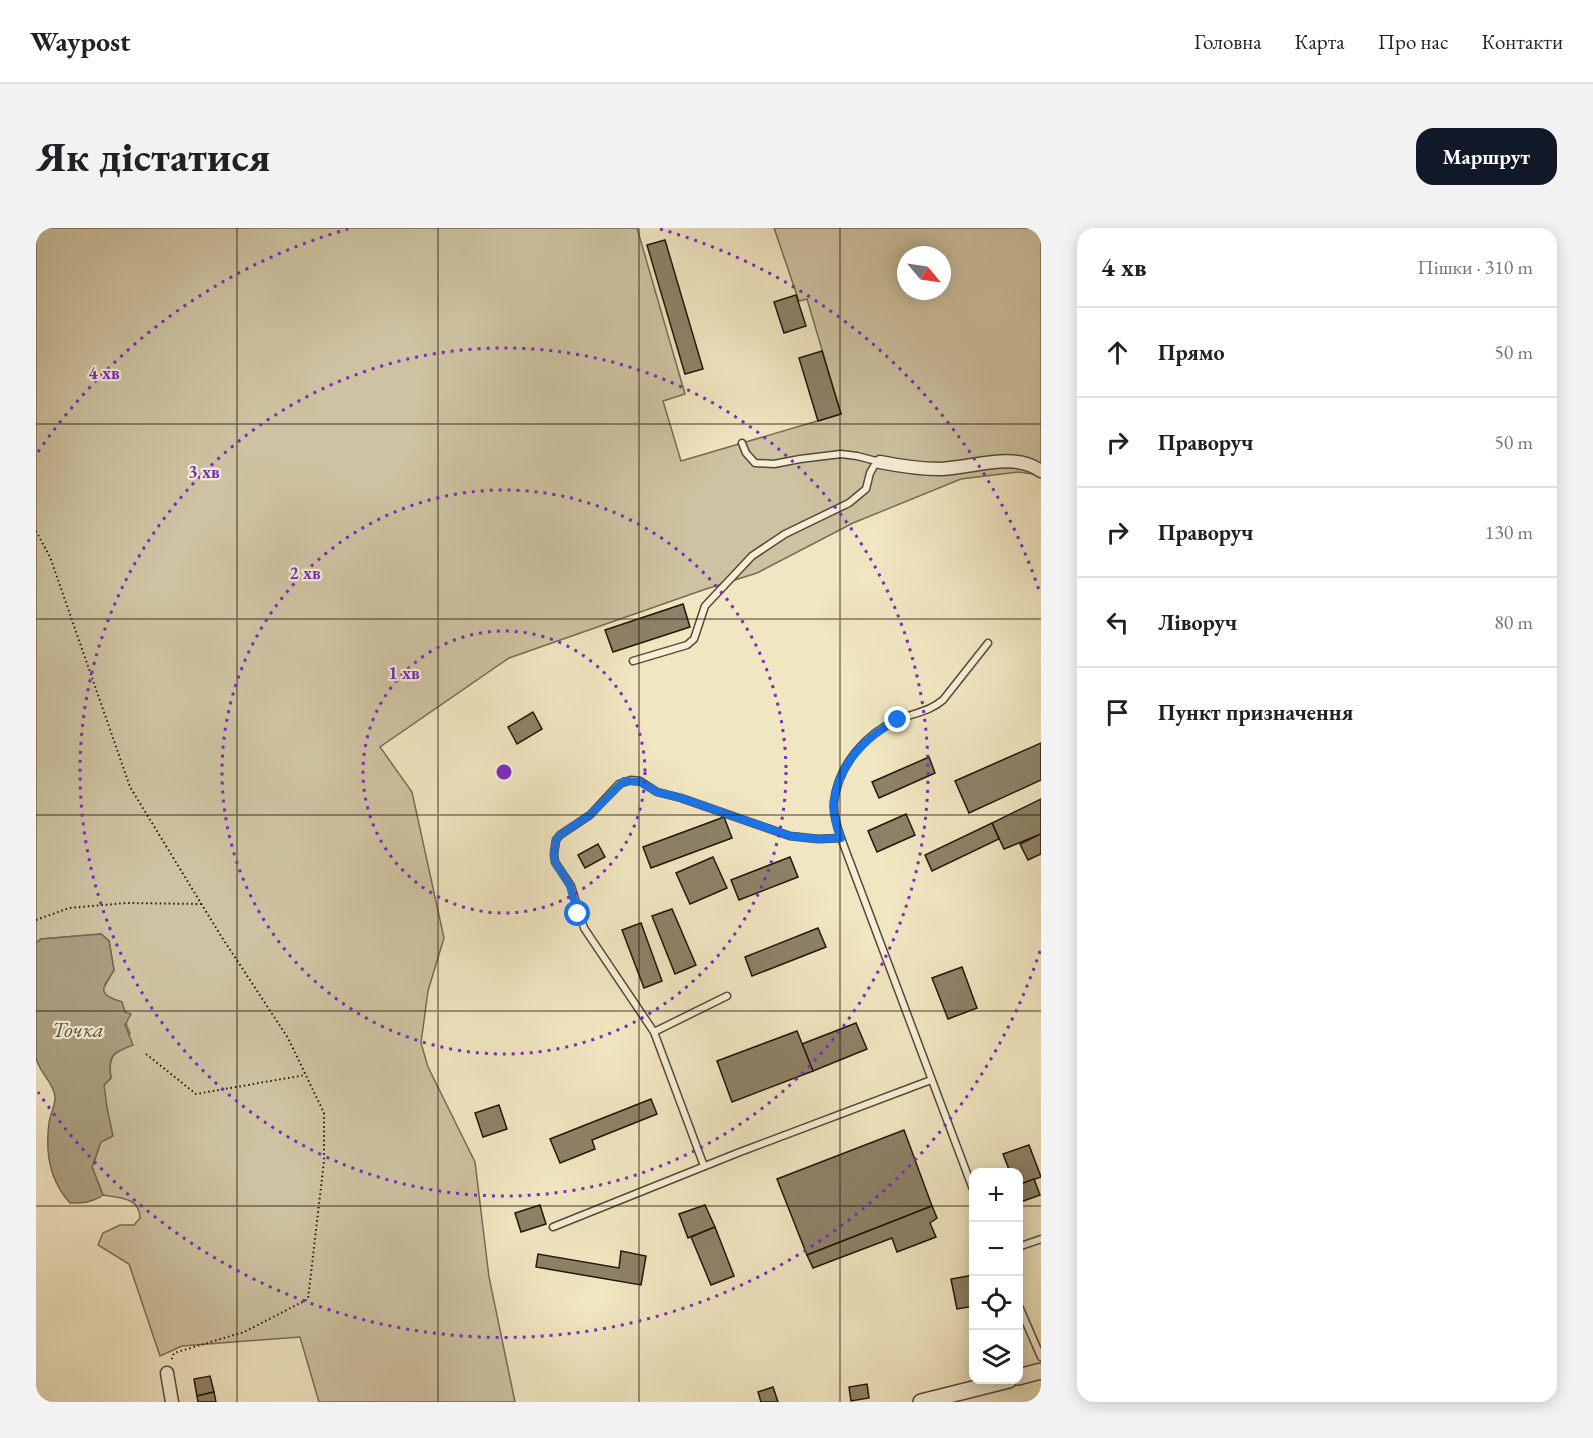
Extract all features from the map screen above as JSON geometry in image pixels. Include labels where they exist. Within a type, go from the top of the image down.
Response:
[{"type":"street","points":[[880,462],[941,469],[1015,461],[1041,471]]},
{"type":"street","points":[[1023,1375],[1040,1370]]},
{"type":"street","points":[[167,1373],[172,1402]]},
{"type":"street","points":[[923,1402],[993,1384]]},
{"type":"lane","points":[[742,443],[746,453],[755,462],[774,464],[841,454],[880,462]]},
{"type":"lane","points":[[633,661],[687,645],[694,639],[705,606],[752,556],[785,534],[849,503],[866,489],[870,473],[880,462]]},
{"type":"lane","points":[[969,1179],[841,838],[834,802],[841,780],[855,753],[879,729],[936,706],[988,643]]},
{"type":"lane","points":[[704,1166],[654,1032],[584,928],[570,886],[555,862],[555,846],[560,835],[590,815],[619,784],[631,780],[640,782],[657,792],[681,798],[790,836],[818,839],[841,838]]},
{"type":"lane","points":[[654,1032],[727,996]]},
{"type":"lane","points":[[553,1227],[704,1166],[931,1080]]},
{"type":"lane","points":[[1023,1245],[1041,1239]]},
{"type":"lane","points":[[1023,1319],[1040,1370]]},
{"type":"path","points":[[36,531],[50,557],[130,787],[201,904],[288,1038],[324,1113],[324,1161],[308,1299],[244,1332],[174,1353],[167,1373]]},
{"type":"path","points":[[36,920],[69,908],[126,903],[201,904]]},
{"type":"path","points":[[147,1054],[196,1094],[305,1075]]},
{"type":"shaded area","points":[[36,228],[637,228],[685,394],[663,401],[681,461],[841,414],[807,299],[799,301],[774,228],[1041,228],[1041,468],[1033,474],[1018,472],[961,479],[853,523],[757,573],[509,658],[380,747],[412,792],[444,938],[428,991],[421,1043],[428,1067],[475,1162],[489,1277],[515,1402],[319,1402],[300,1337],[182,1346],[160,1356],[129,1264],[98,1245],[103,1233],[120,1225],[134,1225],[140,1218],[139,1211],[133,1202],[103,1195],[92,1167],[103,1127],[104,1085],[111,1078],[110,1064],[114,1054],[130,1033],[122,1002],[107,997],[103,989],[114,970],[109,941],[101,934],[41,939],[36,943]]},
{"type":"water","name":"Точка","points":[[101,934],[109,941],[114,970],[104,987],[105,994],[122,1002],[125,1012],[131,1014],[125,1025],[133,1045],[113,1056],[110,1064],[111,1078],[104,1085],[113,1136],[101,1142],[92,1167],[103,1195],[83,1203],[70,1203],[58,1185],[51,1166],[48,1145],[49,1123],[55,1096],[36,1058],[36,943],[41,939]]},
{"type":"building","points":[[665,240],[703,369],[685,374],[647,245]]},
{"type":"building","points":[[796,295],[806,326],[784,333],[774,302]]},
{"type":"building","points":[[822,351],[841,414],[818,421],[799,358]]},
{"type":"building","points":[[683,604],[690,627],[613,652],[605,630]]},
{"type":"building","points":[[533,712],[542,729],[517,744],[508,727]]},
{"type":"building","points":[[1041,743],[1041,780],[969,813],[955,781]]},
{"type":"building","points":[[929,757],[935,773],[879,798],[872,782]]},
{"type":"building","points":[[1041,799],[1041,834],[1004,849],[992,823]]},
{"type":"building","points":[[906,814],[915,835],[877,852],[868,831]]},
{"type":"building","points":[[724,817],[732,838],[651,868],[643,847]]},
{"type":"building","points":[[992,823],[999,839],[932,871],[925,855]]},
{"type":"building","points":[[1041,834],[1041,854],[1028,860],[1020,844]]},
{"type":"building","points":[[598,844],[605,857],[585,868],[578,855]]},
{"type":"building","points":[[713,857],[727,888],[690,904],[676,873]]},
{"type":"building","points":[[790,857],[798,877],[739,900],[731,880]]},
{"type":"building","points":[[672,909],[696,965],[675,974],[652,916]]},
{"type":"building","points":[[641,923],[662,981],[644,988],[622,930]]},
{"type":"building","points":[[818,928],[826,947],[752,976],[745,957]]},
{"type":"building","points":[[962,967],[977,1008],[948,1019],[932,978]]},
{"type":"building","points":[[856,1023],[867,1049],[813,1071],[802,1044]]},
{"type":"building","points":[[797,1031],[813,1071],[732,1102],[717,1061]]},
{"type":"building","points":[[651,1099],[657,1114],[592,1140],[595,1149],[560,1163],[550,1139]]},
{"type":"building","points":[[499,1105],[507,1129],[483,1137],[475,1113]]},
{"type":"building","points":[[904,1130],[932,1206],[807,1255],[777,1179]]},
{"type":"building","points":[[1029,1145],[1041,1177],[1023,1183],[1023,1168],[1008,1168],[1003,1154]]},
{"type":"building","points":[[1034,1179],[1040,1195],[1023,1201],[1023,1183]]},
{"type":"building","points":[[540,1205],[546,1224],[521,1232],[515,1213]]},
{"type":"building","points":[[705,1205],[715,1227],[688,1238],[679,1214]]},
{"type":"building","points":[[932,1206],[937,1218],[930,1223],[936,1237],[897,1252],[892,1238],[813,1268],[807,1255]]},
{"type":"building","points":[[715,1227],[734,1276],[711,1285],[691,1237]]},
{"type":"building","points":[[621,1251],[646,1256],[641,1285],[536,1267],[538,1254],[619,1268]]},
{"type":"building","points":[[969,1276],[969,1307],[957,1309],[951,1279]]},
{"type":"building","points":[[210,1376],[214,1392],[197,1396],[194,1379]]},
{"type":"building","points":[[867,1384],[869,1398],[851,1401],[849,1387]]},
{"type":"building","points":[[773,1387],[778,1402],[761,1402],[758,1392]]},
{"type":"building","points":[[214,1392],[216,1402],[198,1402],[197,1396]]},
{"type":"route","points":[[578,914],[570,886],[555,862],[556,840],[590,815],[619,784],[631,780],[640,782],[657,792],[681,798],[790,836],[818,839],[841,838],[834,802],[848,764],[855,753],[879,729],[898,720]]}]
